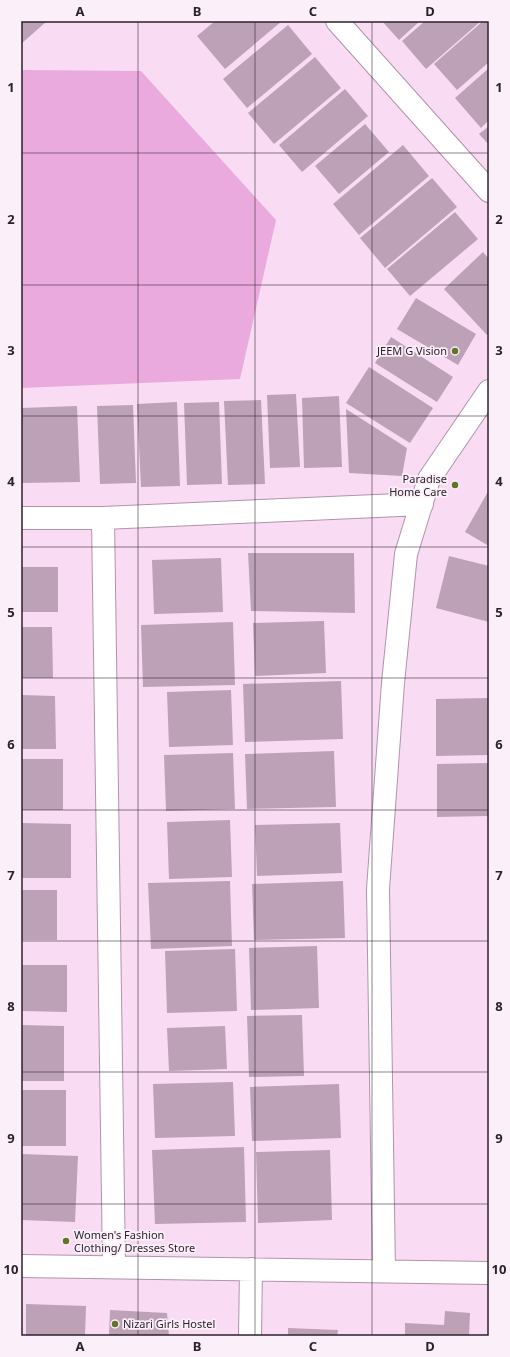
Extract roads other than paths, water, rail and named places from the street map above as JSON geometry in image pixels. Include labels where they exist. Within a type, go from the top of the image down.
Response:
[{"type":"street","points":[[337,21],[489,191]]},
{"type":"street","points":[[384,1271],[378,889],[393,683],[406,554],[429,479],[489,391]]},
{"type":"street","points":[[21,518],[103,518],[422,504]]},
{"type":"street","points":[[103,518],[114,1267]]},
{"type":"street","points":[[21,1266],[489,1273]]},
{"type":"street","points":[[250,1269],[250,1336]]},
{"type":"place","name":"JEEM G Vision","points":[[455,351]]},
{"type":"place","name":"Paradise Home Care","points":[[455,485]]},
{"type":"place","name":"Women's Fashion Clothing/ Dresses Store","points":[[66,1241]]},
{"type":"place","name":"Nizari Girls Hostel","points":[[115,1324]]}]
